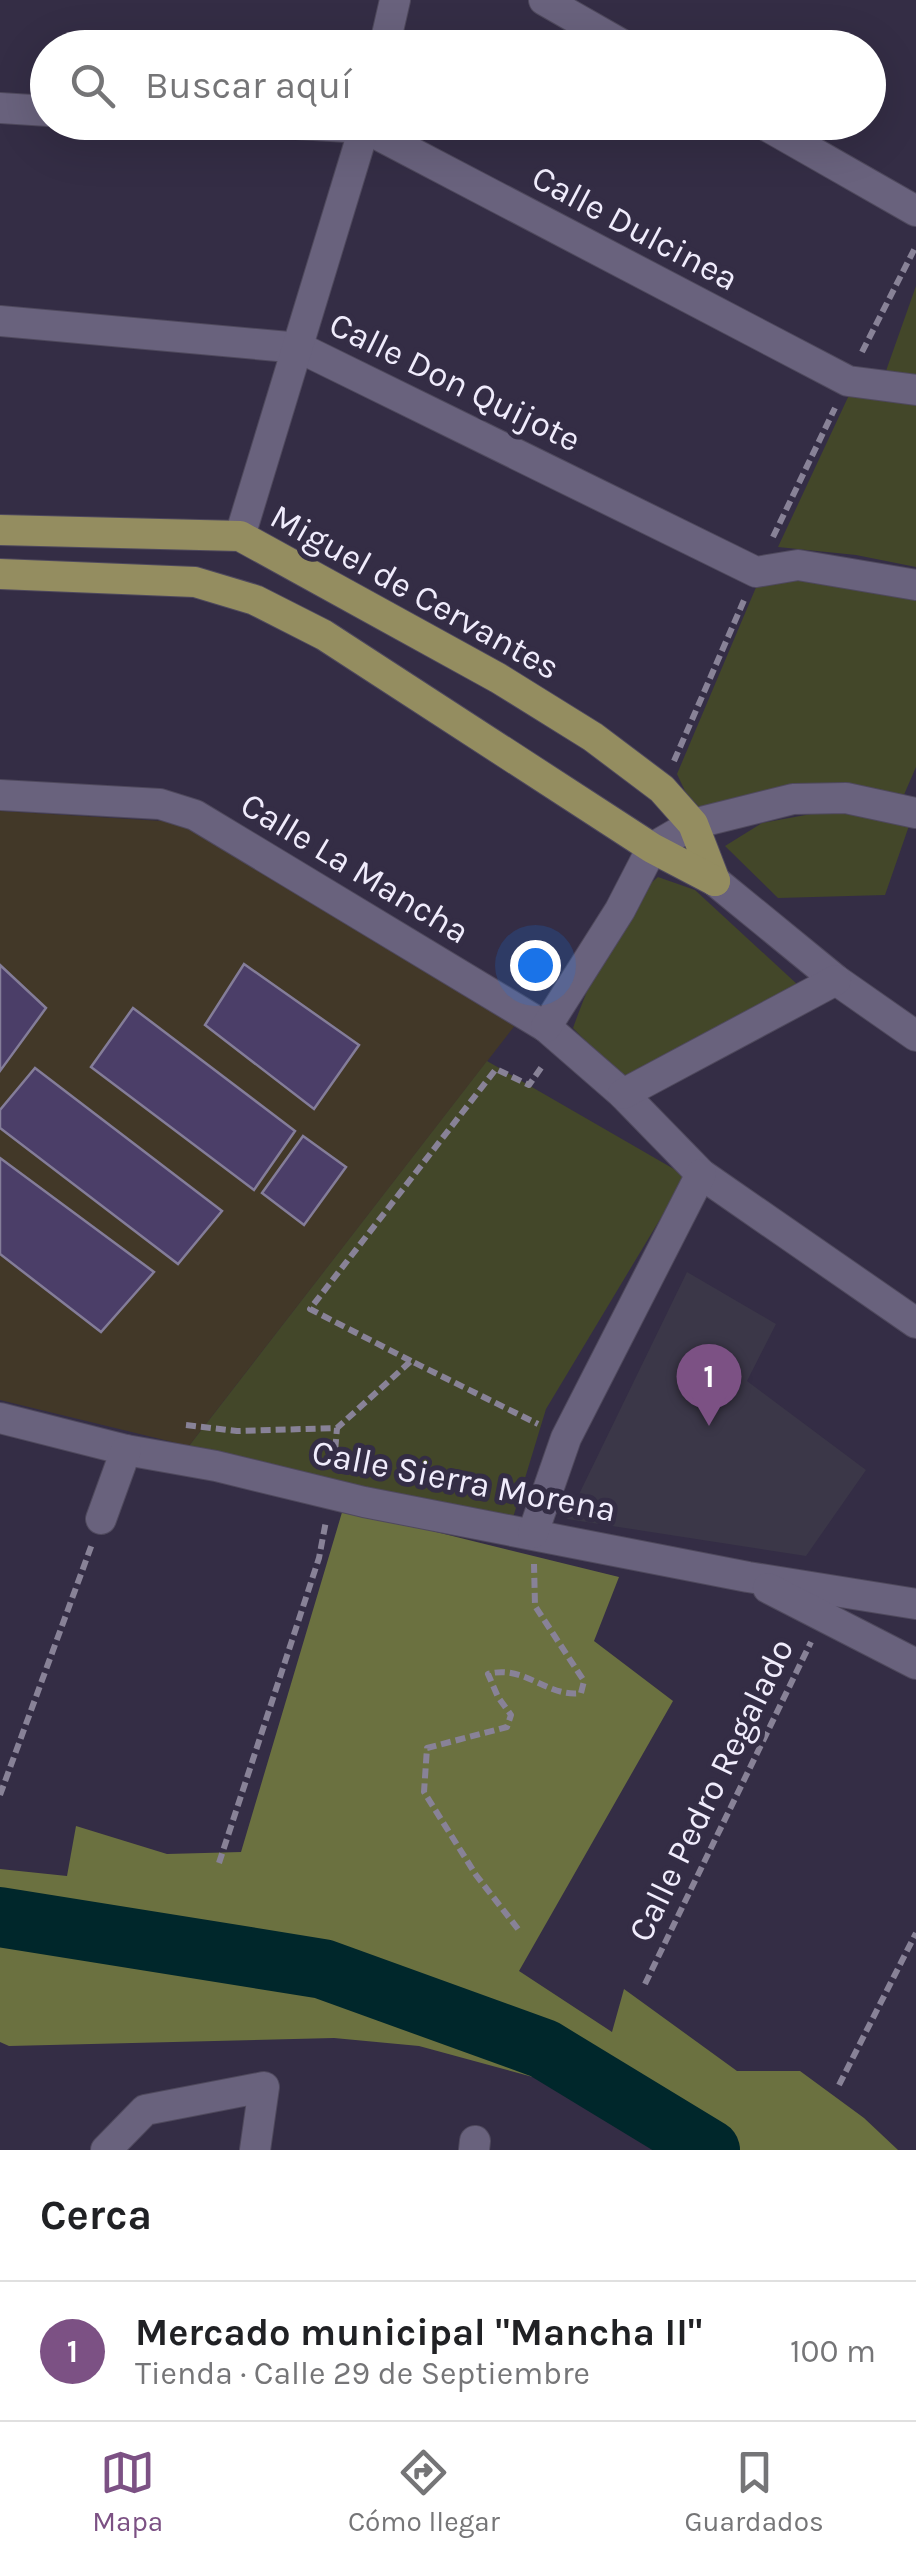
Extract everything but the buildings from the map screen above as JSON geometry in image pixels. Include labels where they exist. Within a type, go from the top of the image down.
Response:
[{"type":"main road","name":"Miguel de Cervantes","points":[[0,530],[240,536],[498,678],[593,737],[662,789],[693,824],[716,881]]},
{"type":"main road","points":[[0,574],[194,582],[255,600],[324,635],[652,848],[716,881]]},
{"type":"street","points":[[388,30],[395,0]]},
{"type":"street","points":[[544,0],[596,30]]},
{"type":"street","points":[[0,108],[30,109]]},
{"type":"street","points":[[240,536],[361,140]]},
{"type":"street","name":"Calle Dulcinea","points":[[393,140],[848,381],[916,390]]},
{"type":"street","points":[[792,140],[916,211]]},
{"type":"street","name":"Calle Don Quijote","points":[[0,321],[300,348],[756,572]]},
{"type":"street","points":[[756,572],[798,565],[916,584]]},
{"type":"street","name":"Calle La Mancha","points":[[0,796],[160,804],[185,811],[554,1033],[623,1094],[701,1174],[916,1323]]},
{"type":"street","points":[[554,1033],[652,848],[693,824],[793,799],[846,798],[916,813]]},
{"type":"street","points":[[716,881],[836,980],[916,1036]]},
{"type":"street","points":[[623,1094],[836,980]]},
{"type":"street","points":[[533,1532],[566,1438],[701,1174]]},
{"type":"street","name":"Calle Sierra Morena","points":[[0,1418],[364,1502],[748,1577],[916,1604]]},
{"type":"street","points":[[101,1519],[126,1450]]},
{"type":"street","points":[[748,1577],[915,1661]]},
{"type":"street","points":[[106,2150],[145,2110],[264,2087],[255,2150]]},
{"type":"path","points":[[662,789],[756,572]]},
{"type":"path","points":[[554,1033],[529,1085],[496,1068],[310,1309],[566,1438]]},
{"type":"path","points":[[170,1458],[186,1425],[237,1432],[337,1428],[411,1361]]},
{"type":"path","points":[[0,1794],[101,1519]]},
{"type":"path","points":[[518,1929],[476,1875],[424,1792],[427,1748],[506,1727],[511,1716],[488,1674],[500,1670],[520,1674],[566,1695],[581,1693],[584,1681],[535,1606],[533,1532]]},
{"type":"path","points":[[219,1863],[319,1558]]},
{"type":"path","name":"Calle Pedro Regalado","points":[[645,1984],[823,1618]]},
{"type":"path","points":[[840,2085],[916,1933]]},
{"type":"shaded area","points":[[0,811],[178,822],[516,1024],[189,1446],[0,1400]]},
{"type":"shaded area","points":[[687,1272],[776,1324],[747,1381],[866,1470],[806,1556],[567,1519]]},
{"type":"green space","points":[[916,286],[916,388],[881,385]]},
{"type":"green space","points":[[850,393],[916,401],[916,567],[856,555],[778,547]]},
{"type":"green space","points":[[797,575],[916,598],[916,767],[903,797],[693,808],[677,774],[757,585]]},
{"type":"green space","points":[[822,812],[911,820],[885,895],[778,898],[725,846],[762,823]]},
{"type":"green space","points":[[658,877],[695,890],[798,985],[626,1083],[573,1028],[619,926]]},
{"type":"green space","points":[[487,1061],[686,1176],[546,1409],[512,1521],[189,1446]]},
{"type":"green space","points":[[343,1509],[619,1577],[594,1641],[673,1701],[519,1971],[612,2032],[624,1989],[737,2071],[800,2071],[864,2118],[898,2150],[668,2150],[577,2089],[419,2046],[334,2038],[9,2046],[0,2042],[0,1869],[67,1876],[76,1826],[167,1854],[241,1852]]},
{"type":"waterway","points":[[0,1917],[323,1969],[544,2049],[710,2150]]},
{"type":"place","name":"Mercado municipal \"Mancha II\"","points":[[709,1426]]}]
